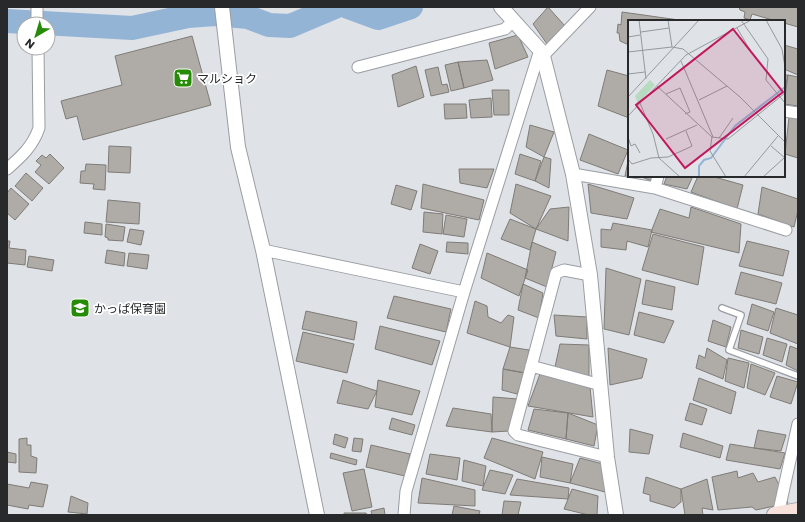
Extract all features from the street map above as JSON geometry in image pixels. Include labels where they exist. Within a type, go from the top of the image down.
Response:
[{"type":"main road","points":[[776,515],[798,511]]},
{"type":"street","points":[[222,7],[238,148],[262,250],[317,515]]},
{"type":"street","points":[[501,7],[542,53],[573,174],[590,276],[607,457],[616,515]]},
{"type":"street","points":[[404,515],[406,491],[464,292],[542,53],[590,7]]},
{"type":"street","points":[[358,67],[505,29],[513,21]]},
{"type":"street","points":[[7,169],[25,153],[35,140],[38,128],[38,56]]},
{"type":"street","points":[[785,110],[798,114]]},
{"type":"street","points":[[573,174],[655,188],[786,230]]},
{"type":"street","points":[[655,188],[658,177]]},
{"type":"street","points":[[262,250],[464,292]]},
{"type":"street","points":[[590,276],[564,270],[556,273],[514,430],[518,435],[607,457]]},
{"type":"street","points":[[531,366],[601,384]]},
{"type":"street","points":[[776,515],[798,424]]},
{"type":"lane","points":[[722,308],[741,315],[729,350],[798,376]]},
{"type":"building","points":[[548,7],[565,26],[547,44],[533,24]]},
{"type":"building","points":[[739,7],[798,7],[798,27],[785,23],[785,20],[773,20],[752,14],[750,20],[744,18],[745,12],[740,10]]},
{"type":"building","points":[[622,12],[679,20],[628,20],[628,45],[620,41],[619,33],[617,33],[618,24],[621,25]]},
{"type":"building","points":[[518,35],[528,57],[495,69],[489,43]]},
{"type":"building","points":[[192,36],[211,105],[83,140],[77,116],[66,119],[61,101],[122,85],[115,56]]},
{"type":"building","points":[[785,45],[798,49],[798,75],[785,69]]},
{"type":"building","points":[[487,60],[493,80],[464,88],[458,62]]},
{"type":"building","points":[[458,62],[464,88],[451,91],[445,65]]},
{"type":"building","points":[[416,66],[424,97],[398,107],[392,75]]},
{"type":"building","points":[[438,67],[442,85],[447,84],[449,92],[431,96],[425,70]]},
{"type":"building","points":[[607,70],[628,76],[628,118],[598,106]]},
{"type":"building","points":[[785,75],[788,75],[785,88]]},
{"type":"building","points":[[788,75],[798,77],[798,106],[785,104]]},
{"type":"building","points":[[492,90],[509,90],[509,115],[494,115]]},
{"type":"building","points":[[491,98],[492,117],[471,118],[469,100]]},
{"type":"building","points":[[444,104],[466,104],[467,118],[445,119]]},
{"type":"building","points":[[789,117],[798,119],[798,158],[785,154]]},
{"type":"building","points":[[530,125],[554,132],[544,157],[526,147]]},
{"type":"building","points":[[589,134],[628,150],[618,174],[580,160]]},
{"type":"building","points":[[109,146],[131,147],[130,173],[108,172]]},
{"type":"building","points":[[50,154],[64,168],[49,184],[35,172],[41,165],[36,161],[42,155],[46,158]]},
{"type":"building","points":[[520,154],[541,161],[535,181],[515,174]]},
{"type":"building","points":[[544,157],[551,159],[549,188],[535,181]]},
{"type":"building","points":[[628,161],[628,176],[625,176]]},
{"type":"building","points":[[86,164],[106,165],[105,190],[93,189],[94,184],[80,183],[81,171],[85,171]]},
{"type":"building","points":[[459,169],[494,169],[487,188],[460,183]]},
{"type":"building","points":[[26,173],[43,188],[32,201],[15,186]]},
{"type":"building","points":[[642,177],[653,177],[652,181]]},
{"type":"building","points":[[667,177],[693,177],[687,189],[664,184]]},
{"type":"building","points":[[698,177],[715,177],[743,185],[737,209],[691,192]]},
{"type":"building","points":[[423,184],[484,200],[479,220],[421,208]]},
{"type":"building","points":[[516,184],[551,196],[536,229],[510,213]]},
{"type":"building","points":[[588,184],[634,198],[627,219],[591,213]]},
{"type":"building","points":[[396,185],[417,191],[411,210],[391,204]]},
{"type":"building","points":[[762,187],[798,199],[798,210],[794,227],[758,214]]},
{"type":"building","points":[[11,188],[29,204],[15,220],[7,213],[7,193]]},
{"type":"building","points":[[108,200],[140,203],[139,224],[106,222]]},
{"type":"building","points":[[569,207],[568,241],[536,229],[550,209]]},
{"type":"building","points":[[691,207],[741,224],[739,253],[651,232],[660,209],[689,218]]},
{"type":"building","points":[[424,212],[443,214],[442,234],[423,232]]},
{"type":"building","points":[[446,215],[467,219],[464,237],[443,234]]},
{"type":"building","points":[[510,219],[536,229],[530,250],[501,239]]},
{"type":"building","points":[[85,222],[102,224],[102,235],[84,233]]},
{"type":"building","points":[[613,223],[652,230],[648,247],[627,241],[626,250],[601,247],[601,229],[611,230]]},
{"type":"building","points":[[106,224],[125,227],[123,241],[108,240],[108,238],[105,237]]},
{"type":"building","points":[[130,229],[144,231],[141,245],[127,242]]},
{"type":"building","points":[[653,234],[704,247],[698,285],[642,270]]},
{"type":"building","points":[[7,241],[10,241],[9,248],[26,250],[25,265],[7,263]]},
{"type":"building","points":[[747,241],[789,251],[783,276],[739,266]]},
{"type":"building","points":[[447,242],[468,243],[468,254],[446,252]]},
{"type":"building","points":[[532,242],[556,252],[547,287],[525,278]]},
{"type":"building","points":[[420,244],[438,251],[430,274],[412,268]]},
{"type":"building","points":[[107,250],[125,253],[124,266],[105,263]]},
{"type":"building","points":[[129,253],[149,255],[147,269],[127,266]]},
{"type":"building","points":[[487,253],[528,270],[519,296],[481,278]]},
{"type":"building","points":[[29,256],[54,260],[52,271],[27,267]]},
{"type":"building","points":[[606,268],[641,279],[629,335],[604,329]]},
{"type":"building","points":[[741,272],[782,283],[776,304],[735,294]]},
{"type":"building","points":[[646,280],[675,287],[672,310],[642,304]]},
{"type":"building","points":[[523,284],[543,293],[539,318],[518,310]]},
{"type":"building","points":[[394,296],[451,309],[446,332],[387,318]]},
{"type":"building","points":[[475,301],[487,306],[488,317],[501,323],[508,315],[514,317],[510,347],[467,333]]},
{"type":"building","points":[[752,304],[774,312],[768,331],[747,324]]},
{"type":"building","points":[[776,308],[798,315],[798,344],[770,333]]},
{"type":"building","points":[[306,311],[357,322],[354,340],[302,329]]},
{"type":"building","points":[[639,312],[674,321],[664,343],[634,335]]},
{"type":"building","points":[[554,315],[587,317],[587,339],[556,336]]},
{"type":"building","points":[[713,320],[731,327],[726,347],[708,341]]},
{"type":"building","points":[[380,326],[440,341],[432,365],[375,349]]},
{"type":"building","points":[[741,330],[763,337],[759,354],[738,348]]},
{"type":"building","points":[[303,332],[354,344],[347,373],[296,361]]},
{"type":"building","points":[[767,338],[787,344],[782,362],[763,355]]},
{"type":"building","points":[[560,344],[589,345],[589,381],[555,367]]},
{"type":"building","points":[[790,346],[798,349],[798,371],[786,365]]},
{"type":"building","points":[[510,347],[529,350],[525,373],[503,369]]},
{"type":"building","points":[[608,348],[647,359],[642,378],[610,385]]},
{"type":"building","points":[[707,348],[727,360],[723,379],[696,368],[699,355],[705,358]]},
{"type":"building","points":[[728,358],[749,363],[744,388],[725,381]]},
{"type":"building","points":[[751,364],[775,373],[765,395],[747,388]]},
{"type":"building","points":[[503,369],[525,373],[517,394],[502,390]]},
{"type":"building","points":[[540,374],[590,387],[593,417],[528,406]]},
{"type":"building","points":[[777,376],[798,382],[791,404],[770,397]]},
{"type":"building","points":[[699,378],[736,392],[731,414],[693,400]]},
{"type":"building","points":[[343,380],[377,391],[368,409],[337,403]]},
{"type":"building","points":[[378,380],[420,391],[412,415],[375,407]]},
{"type":"building","points":[[493,397],[518,399],[509,431],[492,432]]},
{"type":"building","points":[[690,403],[707,409],[702,425],[685,420]]},
{"type":"building","points":[[453,408],[491,414],[492,432],[446,426]]},
{"type":"building","points":[[534,409],[568,413],[566,439],[528,430]]},
{"type":"building","points":[[568,413],[598,425],[594,446],[566,439]]},
{"type":"building","points":[[392,418],[415,425],[412,435],[389,429]]},
{"type":"building","points":[[630,429],[653,435],[649,454],[629,452]]},
{"type":"building","points":[[758,430],[786,435],[781,451],[754,448]]},
{"type":"building","points":[[683,433],[723,446],[720,458],[680,447]]},
{"type":"building","points":[[335,434],[348,438],[345,448],[333,444]]},
{"type":"building","points":[[27,438],[27,445],[31,445],[31,456],[37,458],[36,473],[19,472],[19,439]]},
{"type":"building","points":[[354,438],[363,439],[361,452],[352,451]]},
{"type":"building","points":[[492,438],[543,452],[535,479],[484,458]]},
{"type":"building","points":[[730,444],[785,453],[780,469],[726,460]]},
{"type":"building","points":[[371,445],[410,454],[405,476],[366,467]]},
{"type":"building","points":[[7,452],[16,454],[16,463],[7,462]]},
{"type":"building","points":[[331,453],[357,460],[356,465],[330,458]]},
{"type":"building","points":[[430,454],[460,458],[457,480],[426,474]]},
{"type":"building","points":[[542,457],[573,464],[570,483],[540,477]]},
{"type":"building","points":[[580,458],[603,464],[613,494],[570,483]]},
{"type":"building","points":[[464,460],[486,466],[483,486],[462,481]]},
{"type":"building","points":[[364,469],[372,507],[352,511],[343,473]]},
{"type":"building","points":[[490,470],[513,475],[505,494],[482,490]]},
{"type":"building","points":[[737,471],[738,478],[753,473],[758,482],[775,477],[788,503],[756,510],[752,507],[718,510],[712,477]]},
{"type":"building","points":[[646,477],[681,489],[681,502],[674,508],[650,501],[650,495],[643,493]]},
{"type":"building","points":[[422,478],[475,490],[475,506],[418,503]]},
{"type":"building","points":[[517,479],[569,488],[568,499],[510,495]]},
{"type":"building","points":[[707,479],[713,510],[702,508],[703,515],[685,515],[681,489]]},
{"type":"building","points":[[31,482],[48,485],[43,507],[29,505],[28,509],[7,505],[7,484],[29,488]]},
{"type":"building","points":[[572,489],[598,496],[597,515],[589,515],[564,509]]},
{"type":"building","points":[[71,496],[88,503],[87,514],[68,512]]},
{"type":"building","points":[[504,501],[521,502],[518,515],[502,515]]},
{"type":"building","points":[[454,506],[480,511],[479,515],[452,515]]},
{"type":"building","points":[[384,508],[385,515],[372,515],[371,511]]},
{"type":"building","points":[[344,513],[366,513],[367,515],[344,515]]},
{"type":"waterway","points":[[7,21],[132,28],[188,16],[215,14],[248,17],[269,25],[290,26],[335,7]]},
{"type":"waterway","points":[[348,7],[378,18],[411,7]]},
{"type":"place","name":"マルショク","points":[[183,78]]},
{"type":"place","name":"かっぱ保育園","points":[[80,308]]}]
